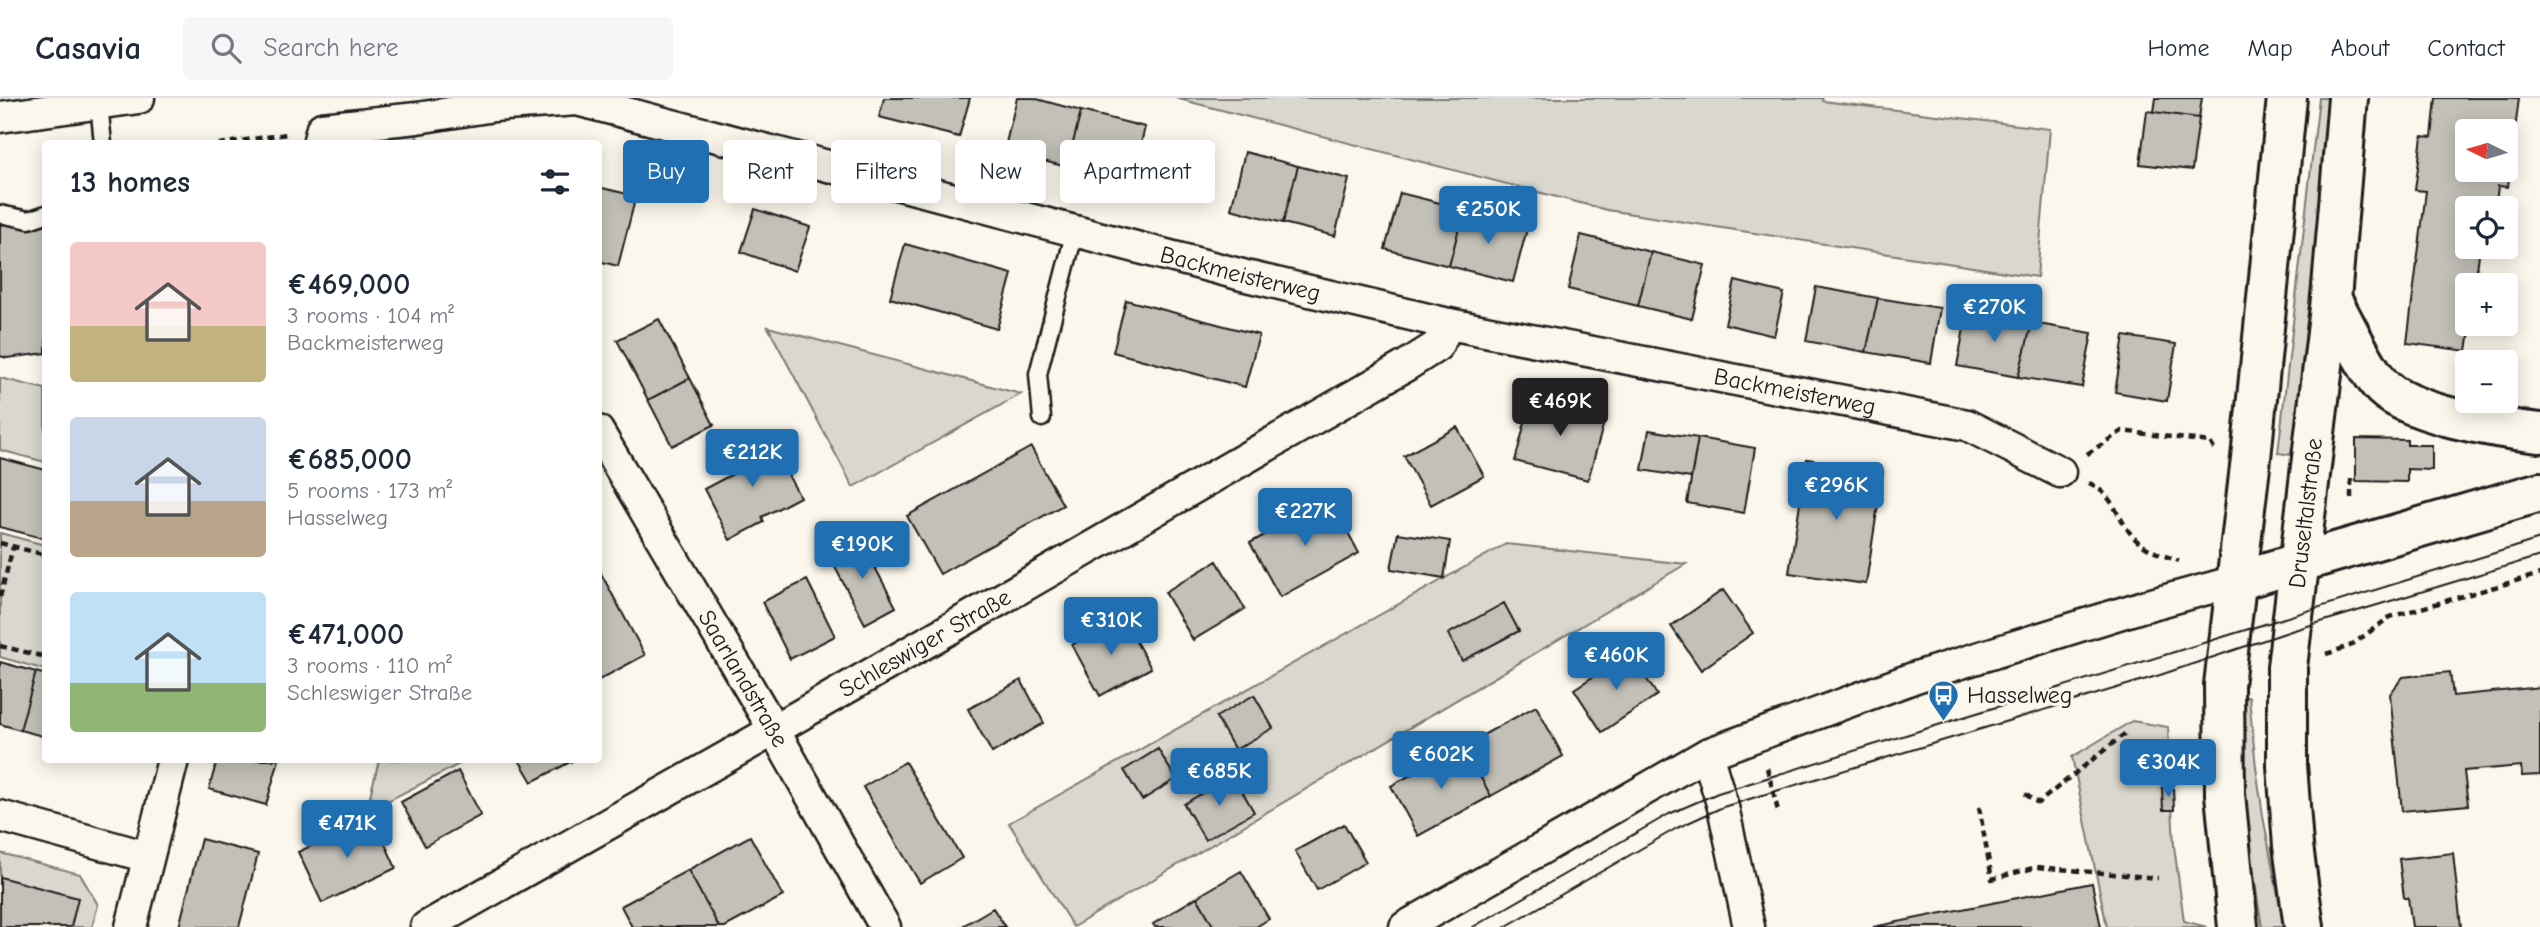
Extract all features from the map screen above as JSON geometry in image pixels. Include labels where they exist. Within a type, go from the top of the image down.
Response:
[{"type":"main road","points":[[2238,927],[2225,794],[2224,699],[2287,98]]},
{"type":"main road","name":"Druseltalstraße","points":[[2304,927],[2293,846],[2287,765],[2287,667],[2332,299],[2348,98]]},
{"type":"main road","points":[[2332,299],[2380,385],[2407,405],[2453,417],[2540,433]]},
{"type":"main road","points":[[2236,581],[2540,492]]},
{"type":"street","points":[[0,117],[139,98]]},
{"type":"street","name":"Backmeisterweg","points":[[320,136],[424,131],[494,106],[577,100],[1246,276],[1449,324],[1967,425],[2060,472]]},
{"type":"street","name":"Schleswiger Straße","points":[[426,927],[1407,365],[1437,345],[1449,324]]},
{"type":"street","name":"Saarlandstraße","points":[[602,438],[774,730],[885,927]]},
{"type":"street","points":[[1405,927],[1707,754],[1916,677],[2141,607],[2236,581]]},
{"type":"street","points":[[1707,754],[1723,807],[1749,927]]},
{"type":"street","points":[[131,927],[172,763]]},
{"type":"street","points":[[0,816],[148,856]]},
{"type":"lane","points":[[99,103],[103,140]]},
{"type":"lane","points":[[0,214],[29,220],[42,215]]},
{"type":"lane","points":[[1042,418],[1038,374],[1075,231]]},
{"type":"path","points":[[270,140],[320,136]]},
{"type":"path","points":[[2060,472],[2122,431],[2210,442],[2217,455]]},
{"type":"path","points":[[2060,472],[2102,489],[2132,536],[2154,552],[2236,581]]},
{"type":"path","points":[[0,543],[42,554]]},
{"type":"path","points":[[0,597],[13,547]]},
{"type":"path","points":[[2325,654],[2350,646],[2390,617],[2540,574]]},
{"type":"path","points":[[0,646],[42,656]]},
{"type":"path","points":[[2025,794],[2038,803],[2127,732]]},
{"type":"path","points":[[1758,735],[1778,811]]},
{"type":"path","points":[[1979,807],[1992,879],[2037,867],[2158,878]]},
{"type":"shaded area","points":[[1175,98],[1822,98],[1823,101],[2050,129],[2037,277],[1607,210]]},
{"type":"shaded area","points":[[2319,98],[2332,98],[2292,455],[2278,453]]},
{"type":"shaded area","points":[[412,130],[419,140],[327,140]]},
{"type":"shaded area","points":[[768,327],[1021,394],[853,487]]},
{"type":"shaded area","points":[[0,378],[42,388],[42,461],[0,450]]},
{"type":"shaded area","points":[[0,533],[42,544],[42,669],[0,657]]},
{"type":"shaded area","points":[[1506,544],[1686,564],[1073,927],[1009,823]]},
{"type":"shaded area","points":[[2240,697],[2249,697],[2263,816],[2284,927],[2262,927],[2245,821]]},
{"type":"shaded area","points":[[2132,721],[2168,727],[2174,846],[2184,921],[2207,927],[2107,927],[2072,757]]},
{"type":"shaded area","points":[[378,763],[461,763],[384,803],[370,796]]},
{"type":"shaded area","points":[[0,853],[80,874],[98,905],[92,927],[71,927],[0,877]]},
{"type":"building","points":[[884,98],[970,98],[959,137],[879,117]]},
{"type":"building","points":[[1017,98],[1033,98],[1081,111],[1074,140],[1060,140],[1060,165],[1046,162],[1046,140],[1007,140]]},
{"type":"building","points":[[2156,98],[2202,98],[2199,118],[2154,112]]},
{"type":"building","points":[[2436,98],[2519,98],[2516,119],[2455,119],[2455,182],[2509,182],[2508,187],[2498,186],[2497,196],[2455,196],[2455,259],[2478,259],[2477,273],[2455,273],[2455,336],[2469,336],[2467,350],[2407,343],[2426,191],[2415,190],[2422,136],[2432,137]]},
{"type":"building","points":[[1081,111],[1145,127],[1142,140],[1074,140]]},
{"type":"building","points":[[2147,111],[2199,118],[2192,170],[2140,164]]},
{"type":"building","points":[[1245,152],[1298,166],[1283,223],[1231,209]]},
{"type":"building","points":[[1298,166],[1349,179],[1335,236],[1283,223]]},
{"type":"building","points":[[602,188],[623,193],[623,203],[634,203],[618,266],[602,262]]},
{"type":"building","points":[[1400,193],[1464,209],[1449,266],[1385,249]]},
{"type":"building","points":[[755,209],[810,227],[795,271],[741,252]]},
{"type":"building","points":[[1464,209],[1528,225],[1513,282],[1449,266]]},
{"type":"building","points":[[42,219],[42,354],[7,358],[0,356],[0,225]]},
{"type":"building","points":[[1581,235],[1651,252],[1638,306],[1568,289]]},
{"type":"building","points":[[905,244],[1012,274],[997,329],[890,298]]},
{"type":"building","points":[[1651,252],[1705,265],[1692,319],[1638,306]]},
{"type":"building","points":[[1735,281],[1784,293],[1774,336],[1725,324]]},
{"type":"building","points":[[1816,287],[1878,298],[1866,352],[1806,341]]},
{"type":"building","points":[[1878,298],[1940,308],[1931,363],[1866,352]]},
{"type":"building","points":[[1126,300],[1259,335],[1245,387],[1113,352]]},
{"type":"building","points":[[1967,312],[2032,323],[2018,377],[1957,366]]},
{"type":"building","points":[[659,319],[690,378],[648,400],[617,340]]},
{"type":"building","points":[[2032,323],[2092,333],[2082,387],[2018,377]]},
{"type":"building","points":[[2124,336],[2176,344],[2167,401],[2115,392]]},
{"type":"building","points":[[690,378],[714,425],[672,446],[648,400]]},
{"type":"building","points":[[1532,395],[1606,415],[1588,480],[1515,461]]},
{"type":"building","points":[[1457,427],[1484,476],[1431,505],[1404,456]]},
{"type":"building","points":[[1649,430],[1698,438],[1691,478],[1642,470]]},
{"type":"building","points":[[766,434],[800,497],[762,517],[764,522],[730,540],[704,489],[744,468],[736,450]]},
{"type":"building","points":[[1698,438],[1755,448],[1744,513],[1687,503]]},
{"type":"building","points":[[2356,439],[2407,440],[2407,445],[2432,445],[2432,470],[2407,469],[2407,482],[2356,481]]},
{"type":"building","points":[[1031,447],[1063,505],[940,574],[907,516]]},
{"type":"building","points":[[0,458],[42,469],[42,538],[0,527]]},
{"type":"building","points":[[1807,459],[1883,471],[1866,584],[1789,573]]},
{"type":"building","points":[[1330,499],[1359,553],[1280,597],[1250,543]]},
{"type":"building","points":[[1398,533],[1450,541],[1444,578],[1391,569]]},
{"type":"building","points":[[860,539],[896,607],[865,624],[829,556]]},
{"type":"building","points":[[1217,561],[1245,609],[1193,640],[1165,592]]},
{"type":"building","points":[[602,575],[645,655],[602,678]]},
{"type":"building","points":[[807,580],[835,636],[790,659],[762,602]]},
{"type":"building","points":[[1723,590],[1753,633],[1701,670],[1671,626]]},
{"type":"building","points":[[1504,603],[1519,631],[1462,661],[1448,634]]},
{"type":"building","points":[[1122,617],[1151,668],[1100,696],[1072,645]]},
{"type":"building","points":[[1630,653],[1657,695],[1602,732],[1574,689]]},
{"type":"building","points":[[0,662],[36,672],[20,730],[0,724]]},
{"type":"building","points":[[36,672],[42,674],[42,736],[20,730]]},
{"type":"building","points":[[2450,672],[2453,696],[2540,687],[2540,775],[2522,776],[2521,766],[2464,771],[2468,805],[2402,811],[2390,694],[2403,677]]},
{"type":"building","points":[[1021,680],[1044,723],[992,753],[968,709]]},
{"type":"building","points":[[1254,695],[1273,728],[1235,750],[1216,717]]},
{"type":"building","points":[[1536,706],[1563,756],[1491,796],[1463,746]]},
{"type":"building","points":[[1463,746],[1491,796],[1418,836],[1391,786]]},
{"type":"building","points":[[1158,749],[1176,779],[1142,800],[1124,770]]},
{"type":"building","points":[[905,762],[962,858],[920,883],[863,787]]},
{"type":"building","points":[[216,763],[278,763],[266,805],[209,789]]},
{"type":"building","points":[[521,763],[568,763],[532,782]]},
{"type":"building","points":[[458,771],[481,815],[425,846],[401,802]]},
{"type":"building","points":[[1233,775],[1254,812],[1205,840],[1184,804]]},
{"type":"building","points":[[2173,787],[2174,810],[2163,810],[2162,788]]},
{"type":"building","points":[[373,817],[396,868],[322,903],[298,852]]},
{"type":"building","points":[[1344,824],[1366,862],[1317,890],[1295,851]]},
{"type":"building","points":[[750,836],[783,896],[725,927],[719,927],[688,870]]},
{"type":"building","points":[[201,839],[258,854],[239,927],[179,927]]},
{"type":"building","points":[[2453,853],[2461,927],[2412,927],[2408,898],[2404,898],[2399,859]]},
{"type":"building","points":[[688,870],[719,927],[632,927],[621,906]]},
{"type":"building","points":[[1241,871],[1269,919],[1256,927],[1214,927],[1197,897]]},
{"type":"building","points":[[0,877],[78,898],[71,927],[0,927]]},
{"type":"building","points":[[2092,883],[2101,927],[1873,927]]},
{"type":"building","points":[[1197,897],[1214,927],[1155,927],[1153,924]]},
{"type":"building","points":[[993,908],[1005,927],[961,927]]},
{"type":"tram line","points":[[1473,927],[1669,814],[1718,793],[2540,539]]},
{"type":"tram line","points":[[1505,927],[1677,828],[1723,807],[2160,675],[2291,631],[2540,556]]},
{"type":"place","name":"Hasselweg","points":[[1944,722]]}]
